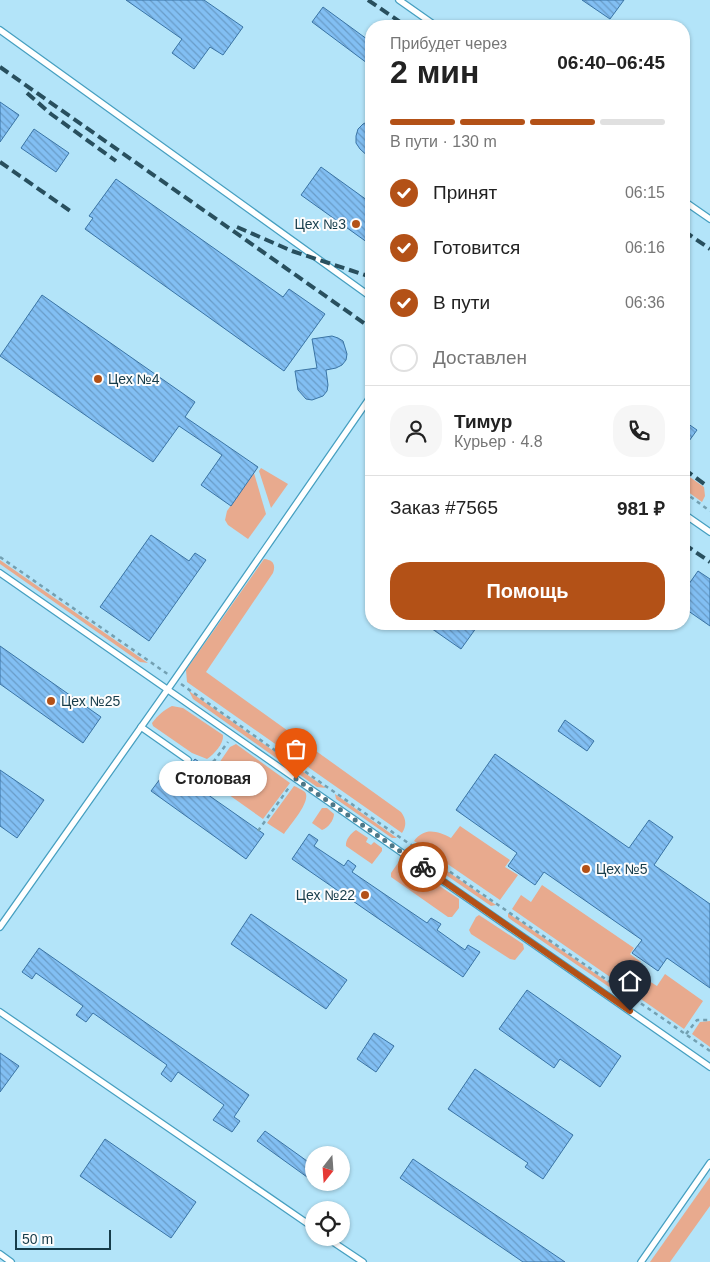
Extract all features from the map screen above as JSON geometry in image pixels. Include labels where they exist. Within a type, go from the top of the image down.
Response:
[{"type":"lane","points":[[399,0],[427,20]]},
{"type":"lane","points":[[0,30],[365,293]]},
{"type":"lane","points":[[690,205],[710,219]]},
{"type":"lane","points":[[0,927],[365,405]]},
{"type":"lane","points":[[690,518],[710,532]]},
{"type":"lane","points":[[0,572],[710,1067]]},
{"type":"lane","points":[[141,727],[188,760]]},
{"type":"lane","points":[[0,1012],[305,1222]]},
{"type":"lane","points":[[641,1262],[710,1163]]},
{"type":"lane","points":[[339,1246],[363,1262]]},
{"type":"lane","points":[[0,1254],[11,1262]]},
{"type":"path","points":[[690,496],[710,511]]},
{"type":"path","points":[[0,557],[327,787],[710,1051]]},
{"type":"path","points":[[206,766],[214,761],[232,735]]},
{"type":"path","points":[[258,830],[296,779]]},
{"type":"path","points":[[686,1034],[697,1020],[710,1020]]},
{"type":"shaded area","points":[[261,468],[288,484],[271,508],[259,471]]},
{"type":"shaded area","points":[[254,473],[266,514],[248,539],[228,525],[225,520],[227,511]]},
{"type":"shaded area","points":[[690,477],[704,487],[705,496],[702,502],[690,493]]},
{"type":"shaded area","points":[[264,559],[270,560],[273,563],[273,573],[206,672],[401,812],[405,822],[402,833],[187,682],[186,670]]},
{"type":"shaded area","points":[[0,560],[148,663],[140,662],[0,564]]},
{"type":"shaded area","points":[[189,691],[326,788],[317,787],[193,699]]},
{"type":"shaded area","points":[[172,706],[183,708],[223,735],[220,745],[207,759],[192,753],[153,726],[152,723]]},
{"type":"shaded area","points":[[236,744],[290,783],[263,819],[215,785],[224,771],[217,766],[230,747]]},
{"type":"shaded area","points":[[294,786],[305,792],[305,801],[303,807],[284,834],[267,823]]},
{"type":"shaded area","points":[[335,794],[397,838],[392,838],[336,799]]},
{"type":"shaded area","points":[[322,808],[327,808],[334,814],[330,824],[322,830],[312,823]]},
{"type":"shaded area","points":[[460,826],[510,860],[505,867],[518,875],[500,900],[414,841],[427,832],[436,832],[451,838]]},
{"type":"shaded area","points":[[356,830],[368,838],[366,842],[371,845],[374,842],[382,848],[382,851],[372,864],[346,846],[346,841]]},
{"type":"shaded area","points":[[411,846],[496,905],[491,906],[414,853]]},
{"type":"shaded area","points":[[400,860],[418,871],[416,874],[421,878],[423,875],[459,899],[459,908],[452,917],[448,917],[391,877],[391,873]]},
{"type":"shaded area","points":[[542,885],[634,948],[630,954],[641,962],[626,988],[512,909],[521,895],[531,902]]},
{"type":"shaded area","points":[[508,913],[622,992],[621,994],[510,919]]},
{"type":"shaded area","points":[[479,915],[523,944],[524,949],[515,960],[510,959],[471,934],[469,930]]},
{"type":"shaded area","points":[[665,974],[703,1001],[684,1029],[638,997],[649,981],[657,986]]},
{"type":"shaded area","points":[[710,1021],[710,1047],[692,1034],[700,1022]]},
{"type":"shaded area","points":[[710,1177],[710,1206],[670,1262],[650,1262]]},
{"type":"building","points":[[126,0],[204,0],[243,27],[223,55],[210,47],[194,69],[172,53],[182,39]]},
{"type":"building","points":[[582,0],[624,0],[610,19]]},
{"type":"building","points":[[323,7],[365,38],[365,62],[312,22]]},
{"type":"building","points":[[0,102],[19,115],[0,142]]},
{"type":"building","points":[[365,123],[365,154],[356,143],[358,129]]},
{"type":"building","points":[[34,129],[69,153],[56,172],[21,148]]},
{"type":"building","name":"Цех №3","points":[[321,167],[365,199],[365,241],[301,195]]},
{"type":"building","points":[[116,179],[283,297],[289,289],[325,314],[284,371],[85,229],[93,218],[89,216]]},
{"type":"building","name":"Цех №4","points":[[42,295],[195,402],[185,417],[258,467],[231,506],[201,485],[222,455],[179,426],[153,462],[0,356]]},
{"type":"building","points":[[332,336],[343,341],[347,354],[346,360],[336,368],[326,370],[328,385],[327,391],[323,396],[312,400],[306,399],[298,390],[295,371],[317,368],[312,339]]},
{"type":"building","points":[[690,425],[697,430],[690,440]]},
{"type":"building","points":[[151,535],[189,561],[195,553],[206,560],[149,641],[100,607]]},
{"type":"building","points":[[698,571],[710,579],[710,626],[690,612],[690,582]]},
{"type":"building","points":[[434,630],[475,630],[461,649]]},
{"type":"building","name":"Цех №25","points":[[0,646],[101,717],[83,743],[0,684]]},
{"type":"building","points":[[565,720],[594,741],[587,751],[558,731]]},
{"type":"building","name":"Цех №5","points":[[495,754],[629,848],[649,820],[673,837],[654,865],[710,904],[710,988],[667,958],[658,971],[632,953],[642,940],[544,872],[535,885],[508,866],[517,853],[456,810]]},
{"type":"building","points":[[195,759],[216,774],[204,792],[264,834],[246,859],[151,791],[169,767],[182,776]]},
{"type":"building","points":[[0,770],[44,800],[17,838],[0,826]]},
{"type":"building","name":"Цех №22","points":[[309,834],[318,840],[314,846],[344,866],[348,860],[356,866],[352,872],[427,923],[431,918],[441,924],[437,930],[465,950],[468,945],[480,952],[463,977],[292,859]]},
{"type":"building","points":[[251,914],[347,980],[326,1009],[231,944]]},
{"type":"building","points":[[39,948],[249,1095],[234,1117],[240,1121],[232,1132],[213,1120],[224,1105],[178,1072],[171,1082],[161,1074],[167,1065],[93,1013],[86,1022],[76,1015],[83,1006],[36,973],[32,979],[22,972]]},
{"type":"building","points":[[527,990],[621,1056],[600,1087],[560,1059],[554,1068],[499,1029]]},
{"type":"building","points":[[374,1033],[394,1046],[376,1072],[357,1059]]},
{"type":"building","points":[[0,1053],[19,1066],[0,1092]]},
{"type":"building","points":[[475,1069],[573,1135],[543,1179],[525,1167],[528,1163],[448,1109]]},
{"type":"building","points":[[265,1131],[305,1160],[305,1176],[257,1141]]},
{"type":"building","points":[[105,1139],[196,1202],[171,1238],[80,1176]]},
{"type":"building","points":[[413,1159],[565,1262],[523,1262],[400,1178]]},
{"type":"railway","points":[[368,0],[397,20]]},
{"type":"railway","points":[[0,67],[365,324]]},
{"type":"railway","points":[[27,93],[51,114],[116,161]]},
{"type":"railway","points":[[0,162],[73,213]]},
{"type":"railway","points":[[237,227],[292,251],[365,275]]},
{"type":"railway","points":[[690,235],[710,249]]},
{"type":"railway","points":[[690,473],[707,486]]},
{"type":"railway","points":[[690,548],[710,562]]},
{"type":"way so far","points":[[296,779],[423,867]]},
{"type":"place","name":"Цех №3","points":[[356,224]]},
{"type":"place","name":"Цех №4","points":[[98,379]]},
{"type":"place","name":"Цех №25","points":[[51,701]]},
{"type":"place","name":"Столовая","points":[[296,779]]},
{"type":"place","name":"Цех №5","points":[[586,869]]},
{"type":"place","name":"Цех №22","points":[[365,895]]},
{"type":"route","points":[[423,867],[630,1011]]}]
